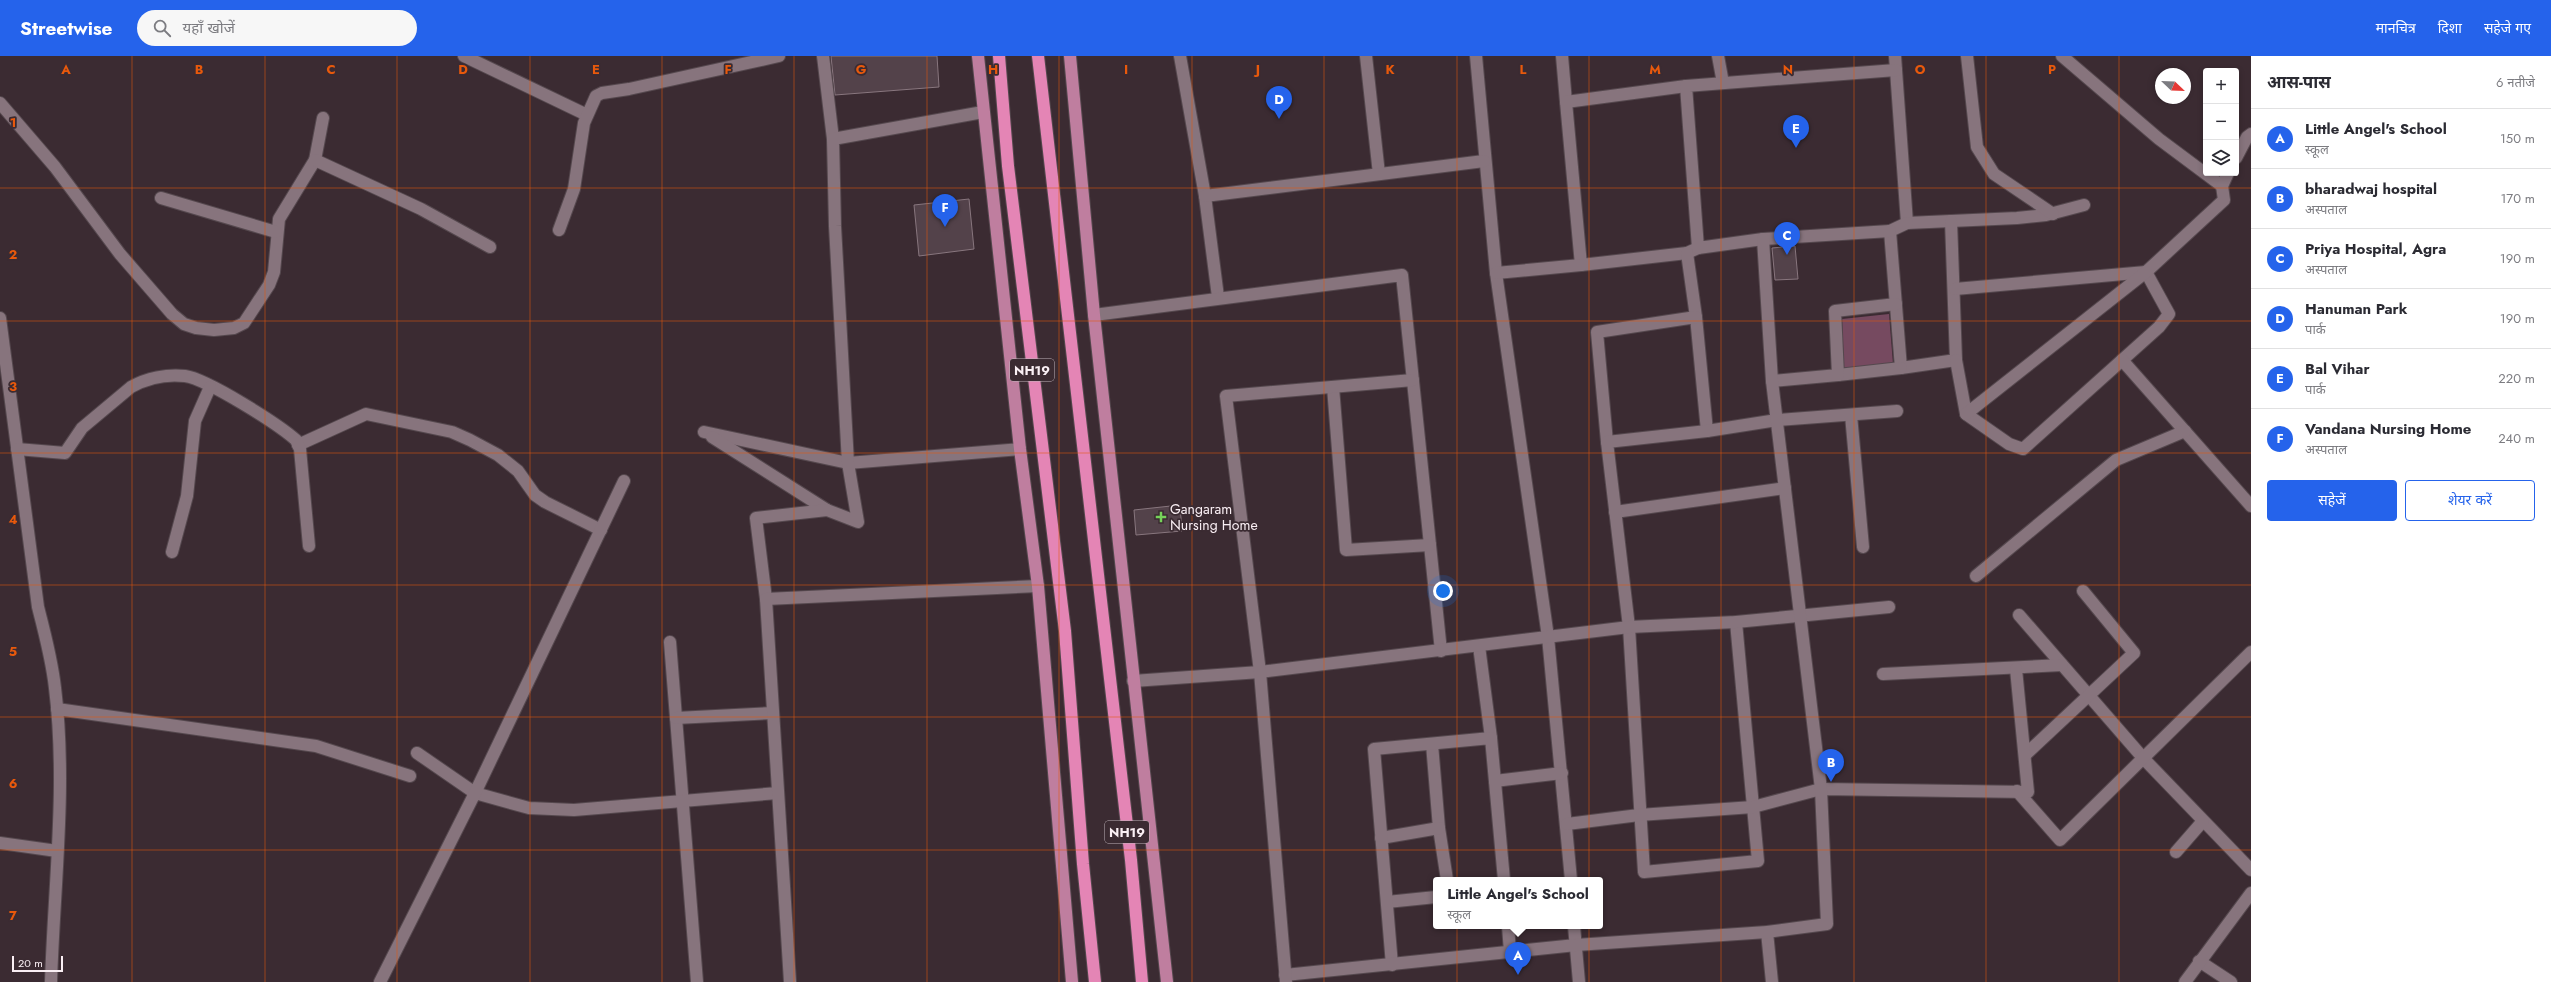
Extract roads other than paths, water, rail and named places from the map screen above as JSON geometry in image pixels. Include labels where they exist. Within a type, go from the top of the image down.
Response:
[{"type":"highway","name":"NH19","points":[[999,56],[1008,166],[1065,631],[1082,864],[1095,982]]},
{"type":"highway","name":"NH19","points":[[1038,56],[1110,682],[1142,982]]},
{"type":"main road","points":[[978,56],[1020,449],[1038,586],[1072,982]]},
{"type":"main road","points":[[1070,56],[1094,315],[1167,982]]},
{"type":"street","points":[[464,56],[587,115]]},
{"type":"street","points":[[559,230],[574,189],[581,136],[591,102],[602,93],[629,89],[779,56]]},
{"type":"street","points":[[823,56],[833,139],[835,226],[848,463],[858,522],[827,510],[704,432],[848,463],[1020,449]]},
{"type":"street","points":[[1180,56],[1205,196],[1218,297]]},
{"type":"street","points":[[1366,56],[1379,174]]},
{"type":"street","points":[[1476,56],[1484,161],[1496,273],[1548,637],[1567,824],[1571,877]]},
{"type":"street","points":[[1562,56],[1581,265]]},
{"type":"street","points":[[1718,56],[1723,83]]},
{"type":"street","points":[[1895,56],[1907,223]]},
{"type":"street","points":[[1967,56],[1977,147],[1994,174],[2053,214]]},
{"type":"street","points":[[2062,56],[2159,139],[2222,186]]},
{"type":"street","points":[[1566,102],[1686,86],[1896,70]]},
{"type":"street","points":[[1686,86],[1696,317],[1707,431]]},
{"type":"street","points":[[0,102],[55,167],[120,254],[172,314],[184,324],[196,328],[214,330],[234,328],[244,322],[269,285],[274,272],[276,232],[279,220],[315,160],[323,118]]},
{"type":"street","points":[[833,139],[983,112]]},
{"type":"street","points":[[2239,152],[2247,137],[2251,134]]},
{"type":"street","points":[[315,160],[421,209],[490,247]]},
{"type":"street","points":[[1205,196],[1484,161]]},
{"type":"street","points":[[1966,414],[2146,272],[2224,200],[2222,186],[2227,176]]},
{"type":"street","points":[[161,198],[276,232]]},
{"type":"street","points":[[1496,273],[1581,265],[1692,251],[1763,239],[1890,232],[1907,223],[2017,218],[2053,214],[2084,205]]},
{"type":"street","points":[[1951,221],[1955,289],[1956,360],[1966,414],[2009,444],[2023,449],[2159,327],[2169,314],[2146,272]]},
{"type":"street","points":[[1890,232],[1901,368]]},
{"type":"street","points":[[1413,380],[1226,396],[1260,672],[1285,978],[1576,945],[1767,932],[1827,924],[1821,789],[1772,381],[1763,239]]},
{"type":"street","points":[[1955,289],[2146,272]]},
{"type":"street","points":[[1094,315],[1218,297],[1402,275],[1441,650]]},
{"type":"street","points":[[1838,375],[1835,311],[1896,304]]},
{"type":"street","points":[[1696,317],[1596,332],[1629,627],[1639,815],[1644,872],[1758,861],[1736,622]]},
{"type":"street","points":[[0,318],[38,608],[48,647],[57,709],[57,851],[51,982]]},
{"type":"street","points":[[1772,381],[1901,368],[1956,360]]},
{"type":"street","points":[[2122,360],[2251,506]]},
{"type":"street","points":[[17,449],[65,453],[82,428],[141,382],[172,376],[185,376],[210,387],[289,434],[298,445],[308,546]]},
{"type":"street","points":[[172,552],[187,496],[195,421],[210,387]]},
{"type":"street","points":[[1333,387],[1346,550],[1430,545]]},
{"type":"street","points":[[1608,442],[1707,431],[1777,420],[1897,411]]},
{"type":"street","points":[[298,445],[366,414],[452,432],[498,455],[518,471],[535,495],[545,502],[601,530]]},
{"type":"street","points":[[1851,415],[1863,546]]},
{"type":"street","points":[[1976,576],[2116,460],[2185,431]]},
{"type":"street","points":[[380,982],[475,793],[624,481]]},
{"type":"street","points":[[1615,512],[1785,488]]},
{"type":"street","points":[[790,982],[766,599],[756,518],[827,510]]},
{"type":"street","points":[[766,599],[1038,586]]},
{"type":"street","points":[[2025,755],[2134,653],[2083,591]]},
{"type":"street","points":[[1133,681],[1260,672],[1629,627],[1736,622],[1888,607]]},
{"type":"street","points":[[2019,616],[2144,759],[2251,870]]},
{"type":"street","points":[[670,642],[697,982]]},
{"type":"street","points":[[1479,646],[1491,738],[1504,877]]},
{"type":"street","points":[[2017,791],[2060,840],[2251,652]]},
{"type":"street","points":[[1883,674],[2016,669],[2062,665]]},
{"type":"street","points":[[1567,824],[1639,815],[1753,807],[1821,789],[2028,792],[2016,669]]},
{"type":"street","points":[[57,709],[316,746],[410,776]]},
{"type":"street","points":[[676,718],[773,713]]},
{"type":"street","points":[[1392,965],[1374,749],[1491,738]]},
{"type":"street","points":[[1432,744],[1440,828],[1447,877]]},
{"type":"street","points":[[417,753],[475,793],[529,808],[574,810],[778,793]]},
{"type":"street","points":[[1495,781],[1562,773]]},
{"type":"street","points":[[2176,852],[2203,820]]},
{"type":"street","points":[[1381,838],[1440,828]]},
{"type":"street","points":[[0,842],[57,851]]},
{"type":"street","points":[[2185,982],[2199,961],[2251,893]]},
{"type":"street","points":[[1387,902],[1433,896]]},
{"type":"street","points":[[1508,929],[1510,952]]},
{"type":"street","points":[[1574,929],[1579,982]]},
{"type":"street","points":[[1767,932],[1772,982]]},
{"type":"street","points":[[2199,961],[2231,982]]},
{"type":"place","name":"Hanuman Park","points":[[1279,119]]},
{"type":"place","name":"Bal Vihar","points":[[1796,148]]},
{"type":"place","name":"Vandana Nursing Home","points":[[945,227]]},
{"type":"place","name":"Priya Hospital, Agra","points":[[1787,255]]},
{"type":"place","name":"Gangaram Nursing Home","points":[[1161,517]]},
{"type":"place","name":"bharadwaj hospital","points":[[1831,782]]},
{"type":"place","name":"Little Angel's School","points":[[1518,975]]}]
